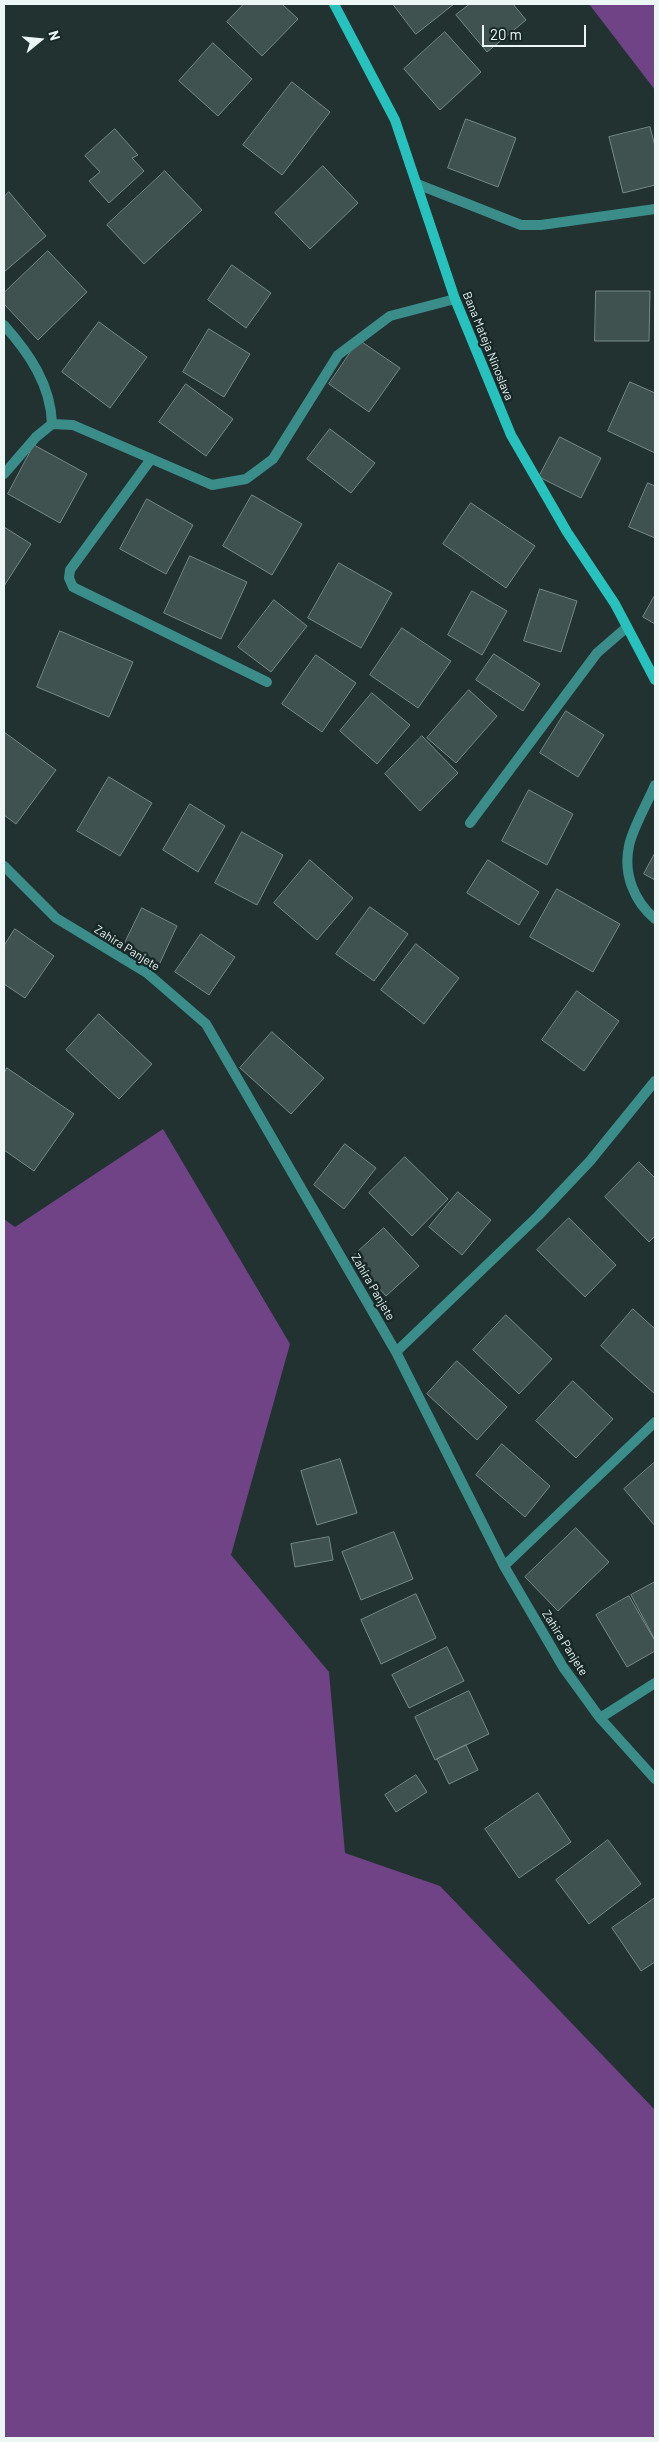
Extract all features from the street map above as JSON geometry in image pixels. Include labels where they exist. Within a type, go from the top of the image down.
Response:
[{"type":"street","name":"Bana Mateja Ninoslava","points":[[334,4],[395,120],[455,299],[510,435],[567,532],[615,604],[655,680]]},
{"type":"street","points":[[417,184],[521,225],[541,225],[655,209]]},
{"type":"street","points":[[4,474],[36,437],[52,424],[74,426],[212,485],[246,480],[273,459],[338,355],[390,316],[455,299]]},
{"type":"street","points":[[4,325],[19,343],[44,381],[52,410],[52,424]]},
{"type":"street","points":[[151,459],[70,570],[69,578],[73,587],[267,682]]},
{"type":"street","points":[[470,823],[597,652],[627,627]]},
{"type":"street","points":[[655,785],[629,845],[628,876],[641,907],[655,919]]},
{"type":"street","name":"Zahira Panjete","points":[[4,866],[56,918],[147,973],[206,1024],[396,1352],[504,1566],[563,1667],[600,1718],[655,1779]]},
{"type":"street","points":[[396,1352],[538,1216],[590,1161],[655,1081]]},
{"type":"street","points":[[504,1566],[655,1422]]},
{"type":"street","points":[[600,1718],[655,1683]]},
{"type":"shaded area","points":[[589,4],[655,4],[655,90]]},
{"type":"shaded area","points":[[163,1129],[290,1344],[231,1555],[329,1672],[345,1853],[440,1886],[655,2110],[655,2438],[4,2438],[4,1219],[15,1227]]},
{"type":"building","points":[[244,4],[282,4],[298,19],[262,56],[227,22]]},
{"type":"building","points":[[393,4],[454,4],[416,34]]},
{"type":"building","points":[[470,4],[513,4],[526,20],[487,52],[456,15]]},
{"type":"building","points":[[445,32],[481,72],[440,110],[404,69]]},
{"type":"building","points":[[213,43],[252,79],[218,116],[179,81]]},
{"type":"building","points":[[292,82],[330,112],[282,175],[243,145]]},
{"type":"building","points":[[466,119],[516,138],[498,187],[448,168]]},
{"type":"building","points":[[650,127],[655,146],[655,185],[623,193],[609,137]]},
{"type":"building","points":[[115,129],[138,155],[132,158],[144,171],[109,203],[89,181],[100,172],[85,156]]},
{"type":"building","points":[[323,166],[358,203],[310,249],[275,213]]},
{"type":"building","points":[[165,171],[202,210],[144,264],[107,225]]},
{"type":"building","points":[[9,192],[46,236],[4,272],[4,197]]},
{"type":"building","points":[[48,251],[87,292],[38,340],[4,304],[4,293]]},
{"type":"building","points":[[232,265],[271,293],[246,328],[208,300]]},
{"type":"building","points":[[596,291],[650,291],[649,341],[595,341]]},
{"type":"building","points":[[99,322],[147,357],[110,408],[62,372]]},
{"type":"building","points":[[209,329],[250,354],[224,397],[183,372]]},
{"type":"building","points":[[359,340],[400,368],[369,412],[329,384]]},
{"type":"building","points":[[630,382],[655,393],[655,453],[608,431]]},
{"type":"building","points":[[186,384],[233,419],[206,456],[159,422]]},
{"type":"building","points":[[330,429],[375,463],[351,493],[307,459]]},
{"type":"building","points":[[560,437],[601,458],[581,498],[539,477]]},
{"type":"building","points":[[34,445],[87,474],[60,523],[8,494]]},
{"type":"building","points":[[648,483],[655,486],[655,538],[629,527]]},
{"type":"building","points":[[252,495],[302,524],[272,575],[223,546]]},
{"type":"building","points":[[147,499],[193,525],[166,574],[120,549]]},
{"type":"building","points":[[471,503],[535,546],[506,588],[443,544]]},
{"type":"building","points":[[4,527],[31,544],[4,586]]},
{"type":"building","points":[[190,556],[247,582],[221,639],[164,613]]},
{"type":"building","points":[[339,563],[392,593],[361,648],[308,618]]},
{"type":"building","points":[[540,589],[577,601],[561,652],[524,641]]},
{"type":"building","points":[[472,591],[507,611],[482,655],[448,635]]},
{"type":"building","points":[[655,595],[655,624],[643,617]]},
{"type":"building","points":[[274,600],[307,626],[271,672],[238,647]]},
{"type":"building","points":[[402,628],[451,661],[418,708],[370,675]]},
{"type":"building","points":[[60,631],[133,662],[109,717],[37,687]]},
{"type":"building","points":[[494,654],[540,684],[523,711],[476,680]]},
{"type":"building","points":[[316,655],[356,683],[322,732],[282,704]]},
{"type":"building","points":[[469,690],[497,716],[456,763],[427,738]]},
{"type":"building","points":[[372,693],[410,725],[377,764],[340,731]]},
{"type":"building","points":[[566,711],[604,735],[578,777],[540,753]]},
{"type":"building","points":[[4,732],[56,770],[16,824],[4,815]]},
{"type":"building","points":[[422,736],[458,773],[420,811],[385,774]]},
{"type":"building","points":[[109,777],[152,803],[120,856],[77,831]]},
{"type":"building","points":[[529,790],[573,814],[547,865],[502,841]]},
{"type":"building","points":[[190,804],[225,826],[198,872],[163,850]]},
{"type":"building","points":[[242,832],[283,855],[257,905],[215,883]]},
{"type":"building","points":[[655,853],[655,880],[644,874]]},
{"type":"building","points":[[310,860],[353,898],[317,940],[274,903]]},
{"type":"building","points":[[488,860],[539,892],[519,925],[467,893]]},
{"type":"building","points":[[557,889],[620,924],[593,972],[530,937]]},
{"type":"building","points":[[370,907],[408,934],[374,981],[336,954]]},
{"type":"building","points":[[142,908],[177,926],[159,965],[123,947]]},
{"type":"building","points":[[15,929],[54,956],[25,998],[4,984],[4,946]]},
{"type":"building","points":[[201,934],[235,957],[209,995],[175,972]]},
{"type":"building","points":[[416,944],[459,978],[424,1024],[381,990]]},
{"type":"building","points":[[577,991],[619,1021],[584,1071],[542,1040]]},
{"type":"building","points":[[99,1014],[152,1064],[119,1099],[66,1050]]},
{"type":"building","points":[[272,1032],[324,1078],[291,1114],[240,1068]]},
{"type":"building","points":[[7,1068],[74,1114],[34,1171],[4,1150],[4,1074]]},
{"type":"building","points":[[345,1144],[376,1168],[344,1209],[314,1185]]},
{"type":"building","points":[[405,1157],[448,1199],[412,1236],[369,1193]]},
{"type":"building","points":[[639,1162],[655,1178],[655,1236],[649,1242],[605,1197]]},
{"type":"building","points":[[458,1192],[491,1220],[462,1255],[429,1227]]},
{"type":"building","points":[[569,1218],[616,1265],[585,1297],[537,1250]]},
{"type":"building","points":[[384,1228],[419,1266],[386,1296],[351,1258]]},
{"type":"building","points":[[633,1309],[655,1329],[655,1394],[601,1346]]},
{"type":"building","points":[[506,1315],[552,1359],[519,1394],[473,1350]]},
{"type":"building","points":[[457,1361],[507,1407],[477,1440],[427,1394]]},
{"type":"building","points":[[573,1381],[613,1419],[576,1458],[536,1421]]},
{"type":"building","points":[[502,1444],[550,1486],[525,1517],[476,1475]]},
{"type":"building","points":[[340,1459],[357,1513],[317,1525],[301,1471]]},
{"type":"building","points":[[655,1462],[655,1526],[624,1489]]},
{"type":"building","points":[[576,1528],[609,1562],[558,1611],[525,1577]]},
{"type":"building","points":[[394,1532],[413,1579],[361,1600],[342,1552]]},
{"type":"building","points":[[329,1537],[333,1560],[295,1567],[291,1544]]},
{"type":"building","points":[[655,1582],[655,1640],[631,1595]]},
{"type":"building","points":[[416,1594],[436,1638],[381,1664],[361,1620]]},
{"type":"building","points":[[629,1596],[655,1641],[655,1651],[627,1667],[596,1615]]},
{"type":"building","points":[[447,1647],[464,1681],[409,1708],[392,1675]]},
{"type":"building","points":[[469,1691],[489,1734],[435,1760],[415,1717]]},
{"type":"building","points":[[466,1745],[478,1770],[449,1784],[437,1759]]},
{"type":"building","points":[[416,1775],[427,1792],[396,1812],[385,1795]]},
{"type":"building","points":[[538,1793],[571,1842],[519,1878],[485,1829]]},
{"type":"building","points":[[608,1840],[641,1884],[589,1924],[556,1880]]},
{"type":"building","points":[[655,1898],[655,1962],[641,1971],[612,1928]]}]
